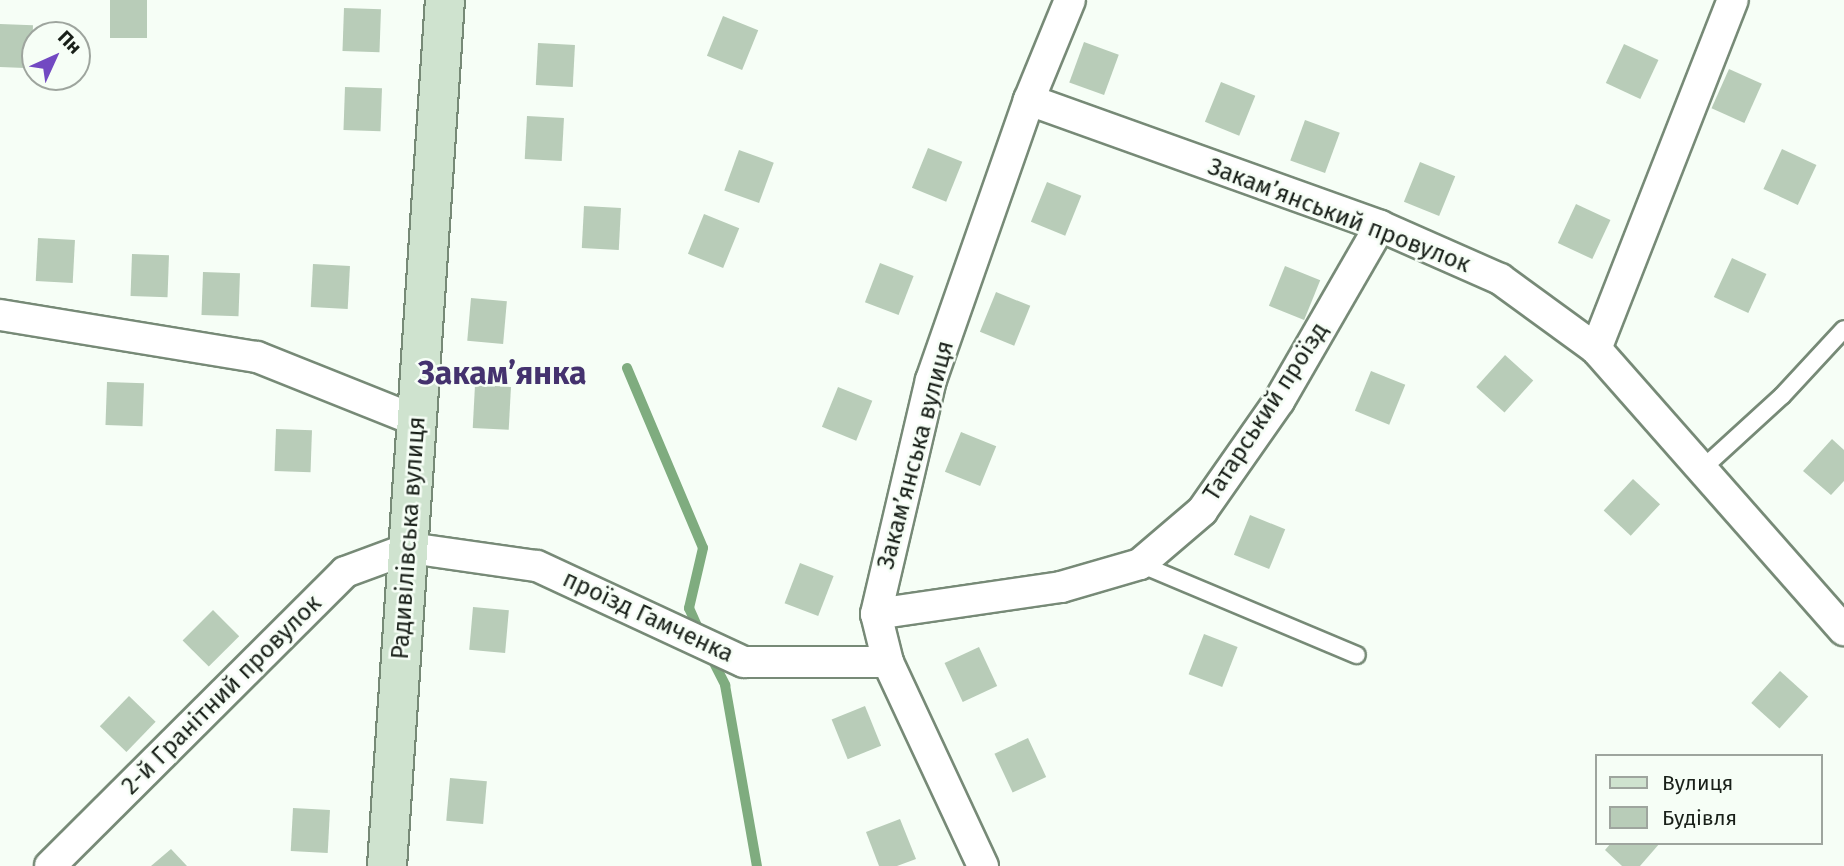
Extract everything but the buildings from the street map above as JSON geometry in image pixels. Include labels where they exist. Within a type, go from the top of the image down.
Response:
[{"type":"street","name":"Радивілівська вулиця","points":[[387,866],[445,0]]},
{"type":"street","name":"Закамʼянська вулиця","points":[[983,866],[888,662],[876,614],[931,380],[1029,100],[1070,0]]},
{"type":"street","points":[[1596,349],[1733,0]]},
{"type":"street","name":"Закамʼянський провулок","points":[[1029,100],[1380,226],[1500,279],[1596,349],[1844,630]]},
{"type":"street","name":"Татарський проїзд","points":[[876,614],[1060,587],[1140,564],[1202,511],[1279,401],[1380,226]]},
{"type":"street","points":[[0,315],[257,356],[417,421]]},
{"type":"street","name":"проїзд Гамченка","points":[[410,548],[537,566],[744,662],[888,662]]},
{"type":"street","name":"2-й Гранітний провулок","points":[[50,866],[345,572],[410,548]]},
{"type":"lane","points":[[1702,469],[1782,396],[1844,329]]},
{"type":"lane","points":[[1140,564],[1357,655]]},
{"type":"waterway","points":[[627,368],[703,548],[689,608],[701,635]]},
{"type":"waterway","points":[[710,655],[725,685],[757,866]]},
{"type":"district","name":"Закам’янка","points":[[502,373]]}]
